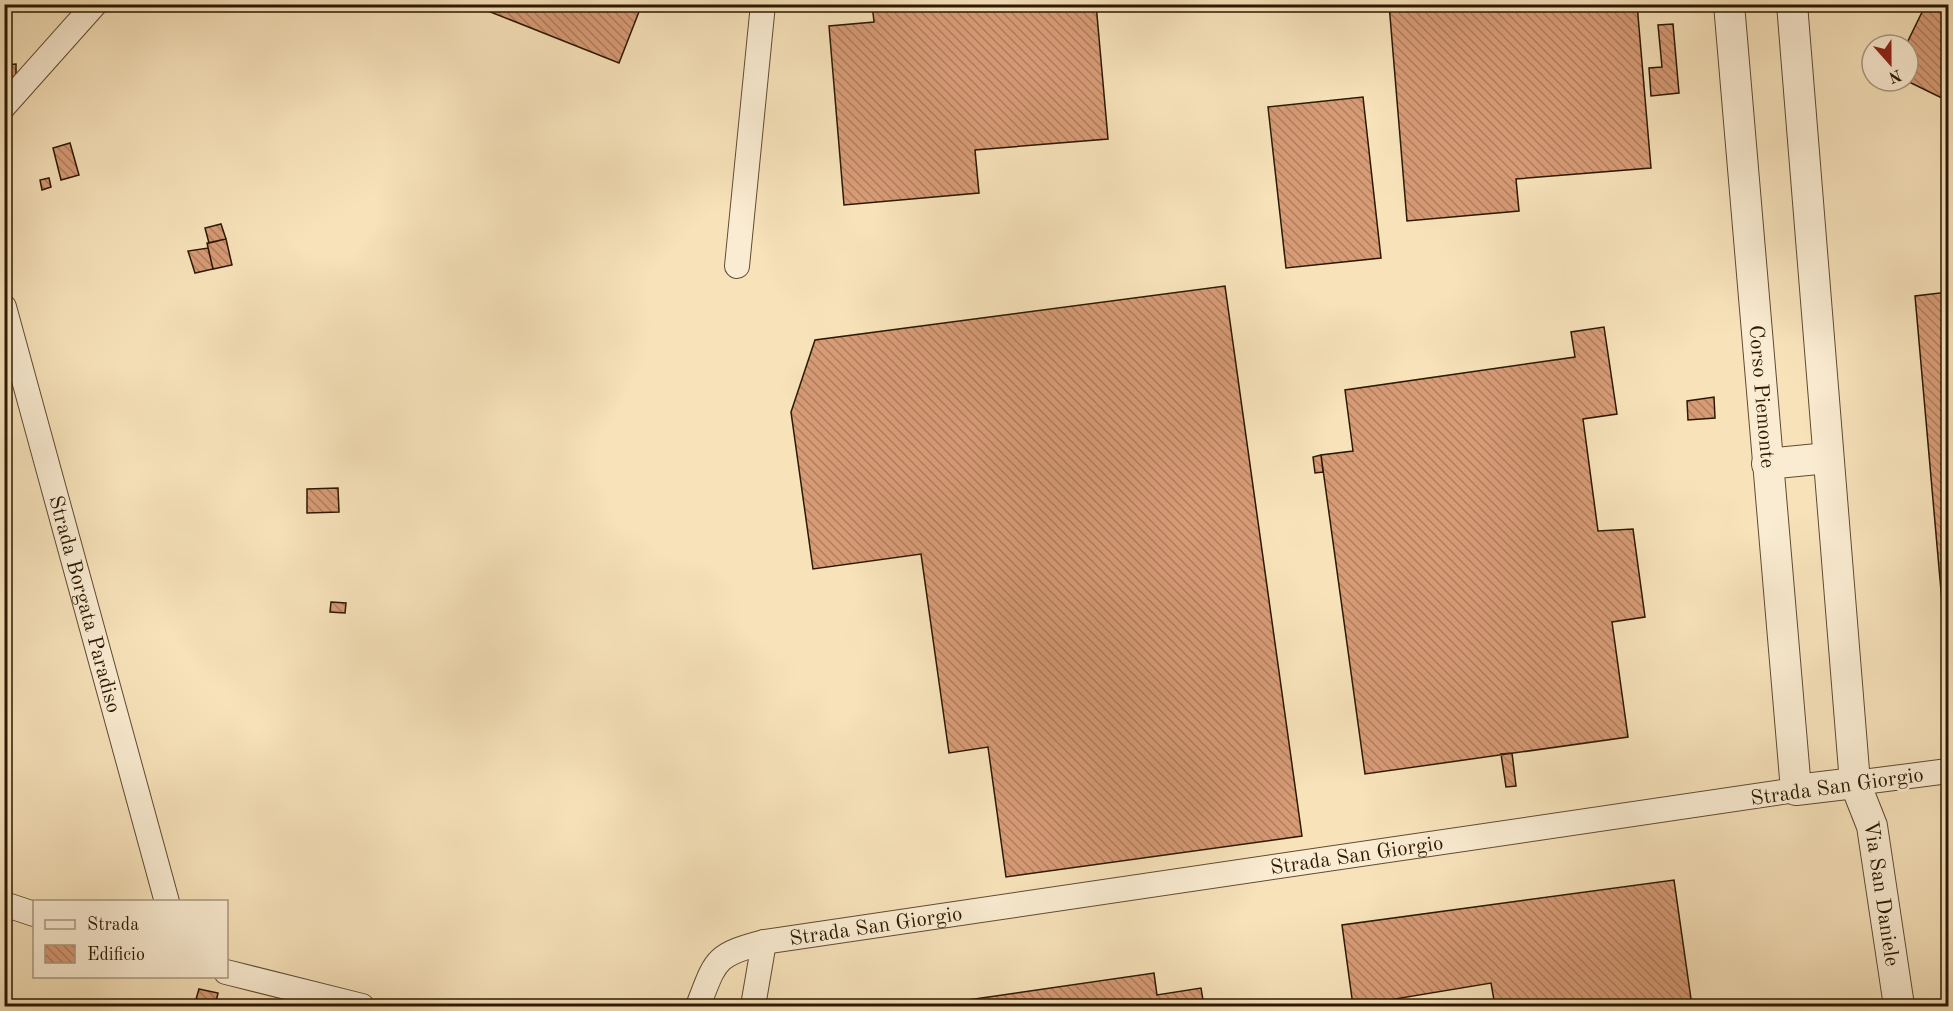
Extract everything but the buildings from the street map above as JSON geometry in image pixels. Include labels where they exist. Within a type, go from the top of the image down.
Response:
[{"type":"street","points":[[4,106],[95,4]]},
{"type":"street","points":[[737,266],[763,4]]},
{"type":"street","name":"Corso Piemonte","points":[[1729,4],[1796,790]]},
{"type":"street","points":[[1792,4],[1855,783]]},
{"type":"street","name":"Strada Borgata Paradiso","points":[[4,307],[166,900]]},
{"type":"street","points":[[1767,464],[1828,458]]},
{"type":"street","name":"Strada San Giorgio","points":[[698,1006],[713,967],[731,951],[764,942],[1796,790],[1948,771]]},
{"type":"street","name":"Via San Daniele","points":[[1855,783],[1872,826],[1899,1006]]},
{"type":"street","points":[[4,904],[33,914]]},
{"type":"street","points":[[753,1006],[764,942]]},
{"type":"street","points":[[228,972],[362,1006]]}]
